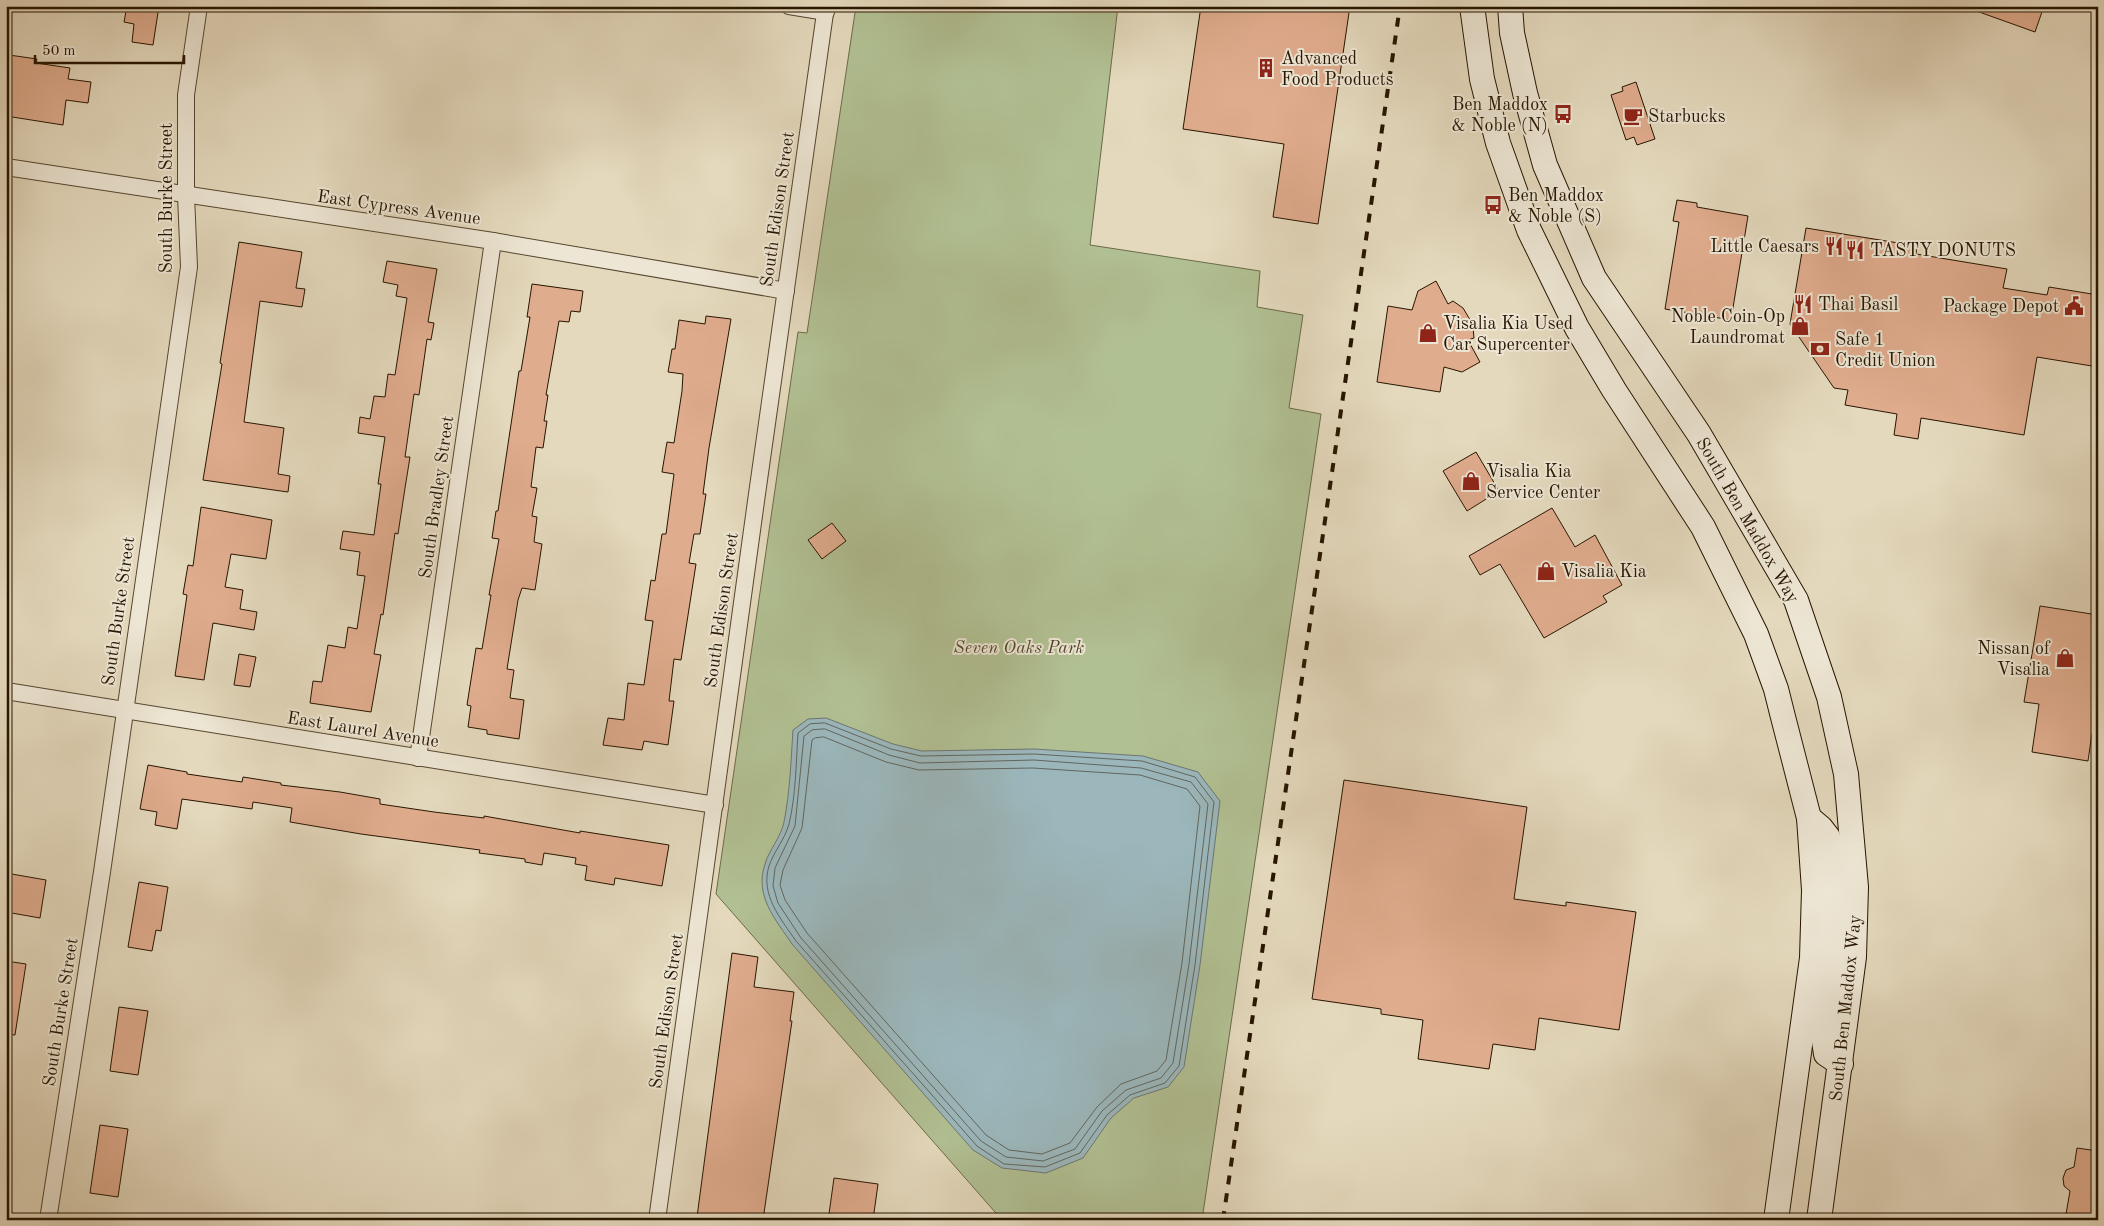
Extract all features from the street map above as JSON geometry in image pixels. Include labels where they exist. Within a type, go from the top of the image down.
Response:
[{"type":"main road","points":[[1472,6],[1482,79],[1498,143],[1529,230],[1577,328],[1614,390],[1703,527],[1756,634],[1776,689],[1809,818],[1814,890],[1812,958],[1776,1220]]},
{"type":"main road","name":"South Ben Maddox Way","points":[[1510,6],[1512,34],[1525,93],[1546,165],[1594,278],[1698,434],[1796,600],[1829,696],[1846,774],[1856,887],[1854,957],[1819,1220]]},
{"type":"main road","points":[[1809,818],[1821,828],[1828,837],[1832,847],[1832,969],[1824,1041],[1826,1054],[1841,1064]]},
{"type":"street","name":"South Burke Street","points":[[48,1220],[102,872],[188,267],[186,95],[199,6]]},
{"type":"street","points":[[790,6],[826,9]]},
{"type":"street","name":"South Edison Street","points":[[657,1220],[826,9]]},
{"type":"street","name":"East Cypress Avenue","points":[[6,168],[493,241],[786,291]]},
{"type":"street","name":"South Bradley Street","points":[[418,758],[493,241]]},
{"type":"street","name":"East Laurel Avenue","points":[[6,691],[715,805]]},
{"type":"green space","name":"Seven Oaks Park","points":[[856,6],[1118,6],[1090,245],[1260,271],[1257,307],[1303,315],[1289,408],[1321,414],[1202,1220],[1002,1220],[716,894],[798,332],[807,333]]},
{"type":"water","points":[[826,718],[893,744],[922,751],[1034,749],[1143,756],[1198,772],[1220,801],[1200,965],[1184,1067],[1168,1087],[1134,1098],[1111,1118],[1083,1158],[1046,1173],[1002,1168],[973,1150],[792,944],[768,907],[762,887],[762,876],[767,859],[784,822],[789,788],[793,730],[808,719]]},
{"type":"building","points":[[127,6],[159,6],[153,45],[132,42],[134,24],[124,22]]},
{"type":"building","name":"Advanced Food Products","points":[[1201,6],[1350,6],[1318,224],[1273,217],[1284,144],[1183,129]]},
{"type":"building","points":[[1968,6],[2044,6],[2035,32],[1968,8]]},
{"type":"building","points":[[9,55],[37,59],[36,63],[70,68],[68,79],[91,82],[88,103],[66,100],[63,125],[6,116],[6,69]]},
{"type":"building","name":"Starbucks","points":[[1636,82],[1655,139],[1637,145],[1634,137],[1626,140],[1611,95],[1623,91],[1622,87]]},
{"type":"building","points":[[1677,200],[1697,203],[1697,207],[1748,216],[1731,320],[1665,309],[1679,222],[1673,221]]},
{"type":"building","points":[[1806,228],[1917,246],[1916,254],[2007,269],[2003,288],[2047,295],[2049,287],[2098,295],[2098,367],[2037,357],[2024,435],[1921,418],[1918,439],[1894,435],[1897,414],[1845,405],[1848,390],[1834,388],[1790,324]]},
{"type":"building","points":[[239,242],[302,252],[296,288],[305,289],[302,307],[260,301],[244,422],[284,428],[278,474],[290,476],[288,492],[203,480]]},
{"type":"building","points":[[387,261],[437,269],[428,322],[434,323],[431,340],[427,339],[419,395],[414,394],[405,457],[410,457],[398,534],[395,533],[383,615],[381,614],[374,654],[381,655],[371,712],[310,703],[313,681],[322,682],[328,645],[345,648],[348,627],[357,629],[365,576],[357,575],[360,552],[340,549],[343,531],[374,535],[381,484],[378,484],[385,437],[358,433],[360,417],[370,419],[374,396],[385,397],[388,374],[395,375],[407,298],[396,296],[398,285],[383,282]]},
{"type":"building","name":"Visalia Kia Used Car Supercenter","points":[[1436,281],[1448,304],[1453,301],[1463,308],[1469,318],[1473,327],[1474,338],[1468,340],[1480,362],[1462,372],[1444,367],[1440,392],[1377,382],[1388,306],[1412,310],[1418,291]]},
{"type":"building","points":[[532,284],[583,291],[580,312],[571,311],[569,322],[559,321],[546,395],[548,395],[544,421],[547,421],[543,448],[536,447],[531,487],[537,488],[532,516],[537,517],[534,542],[542,544],[535,590],[522,588],[518,600],[507,669],[514,670],[510,698],[524,700],[519,739],[487,734],[487,730],[468,727],[471,706],[467,705],[476,648],[482,649],[491,595],[489,595],[499,539],[492,538],[496,511],[498,511],[519,371],[521,371],[530,317],[527,317]]},
{"type":"building","points":[[706,316],[731,319],[709,448],[703,494],[706,494],[700,534],[694,534],[689,563],[696,564],[681,660],[674,659],[669,701],[674,701],[668,745],[644,741],[642,750],[603,745],[608,718],[624,720],[628,683],[644,685],[653,621],[645,620],[651,580],[655,581],[662,534],[666,534],[674,474],[662,472],[667,442],[674,443],[682,391],[683,374],[668,372],[672,349],[675,349],[679,320],[705,324]]},
{"type":"building","name":"Visalia Kia Service Center","points":[[1476,452],[1499,491],[1467,511],[1443,471]]},
{"type":"building","points":[[201,507],[272,520],[266,559],[231,554],[225,587],[243,590],[240,609],[257,612],[254,630],[213,623],[204,680],[175,676],[187,595],[183,594],[188,565],[193,566]]},
{"type":"building","name":"Visalia Kia","points":[[1552,508],[1575,547],[1595,535],[1622,585],[1603,596],[1607,602],[1544,638],[1500,564],[1480,575],[1469,556]]},
{"type":"building","points":[[832,523],[846,541],[822,559],[808,540]]},
{"type":"building","name":"Nissan of Visalia","points":[[2040,606],[2098,615],[2098,734],[2092,733],[2088,761],[2032,752],[2039,704],[2024,702]]},
{"type":"building","points":[[239,654],[256,657],[250,687],[234,685]]},
{"type":"building","points":[[148,765],[187,772],[187,774],[242,782],[243,777],[281,783],[281,785],[340,792],[380,799],[380,804],[484,818],[484,816],[580,833],[580,831],[669,845],[662,886],[615,878],[614,885],[585,880],[587,866],[575,864],[576,858],[544,853],[542,865],[525,862],[525,859],[479,853],[480,850],[361,834],[290,822],[292,808],[253,802],[252,809],[182,799],[177,829],[155,825],[157,812],[140,809]]},
{"type":"building","points":[[1344,780],[1527,807],[1514,899],[1566,906],[1566,902],[1636,912],[1619,1030],[1539,1018],[1535,1050],[1493,1044],[1489,1069],[1418,1059],[1423,1020],[1381,1014],[1381,1009],[1312,999]]},
{"type":"building","points":[[6,873],[46,880],[40,918],[6,912]]},
{"type":"building","points":[[139,882],[168,887],[161,931],[156,930],[152,951],[128,947]]},
{"type":"building","points":[[732,953],[758,957],[754,987],[794,992],[790,1021],[792,1021],[763,1220],[716,1220],[697,1217]]},
{"type":"building","points":[[6,961],[26,964],[15,1035],[6,1034]]},
{"type":"building","points":[[119,1007],[148,1011],[138,1075],[110,1071]]},
{"type":"building","points":[[100,1125],[128,1129],[118,1197],[90,1193]]},
{"type":"building","points":[[2077,1148],[2098,1151],[2098,1220],[2065,1220],[2070,1191],[2064,1186],[2063,1178],[2066,1170],[2074,1167]]},
{"type":"building","points":[[834,1178],[878,1184],[873,1220],[829,1214]]},
{"type":"railway","points":[[1223,1220],[1400,6]]},
{"type":"place","name":"Advanced Food Products","points":[[1266,68]]},
{"type":"place","name":"Ben Maddox & Noble (N)","points":[[1563,114]]},
{"type":"place","name":"Starbucks","points":[[1633,116]]},
{"type":"place","name":"Ben Maddox & Noble (S)","points":[[1493,205]]},
{"type":"place","name":"Little Caesars","points":[[1834,246]]},
{"type":"place","name":"TASTY DONUTS","points":[[1855,250]]},
{"type":"place","name":"Thai Basil","points":[[1803,304]]},
{"type":"place","name":"Package Depot","points":[[2074,306]]},
{"type":"place","name":"Noble Coin-Op Laundromat","points":[[1800,326]]},
{"type":"place","name":"Visalia Kia Used Car Supercenter","points":[[1428,333]]},
{"type":"place","name":"Safe 1 Credit Union","points":[[1820,349]]},
{"type":"place","name":"Visalia Kia Service Center","points":[[1471,481]]},
{"type":"place","name":"Visalia Kia","points":[[1546,571]]},
{"type":"place","name":"Nissan of Visalia","points":[[2065,658]]}]
